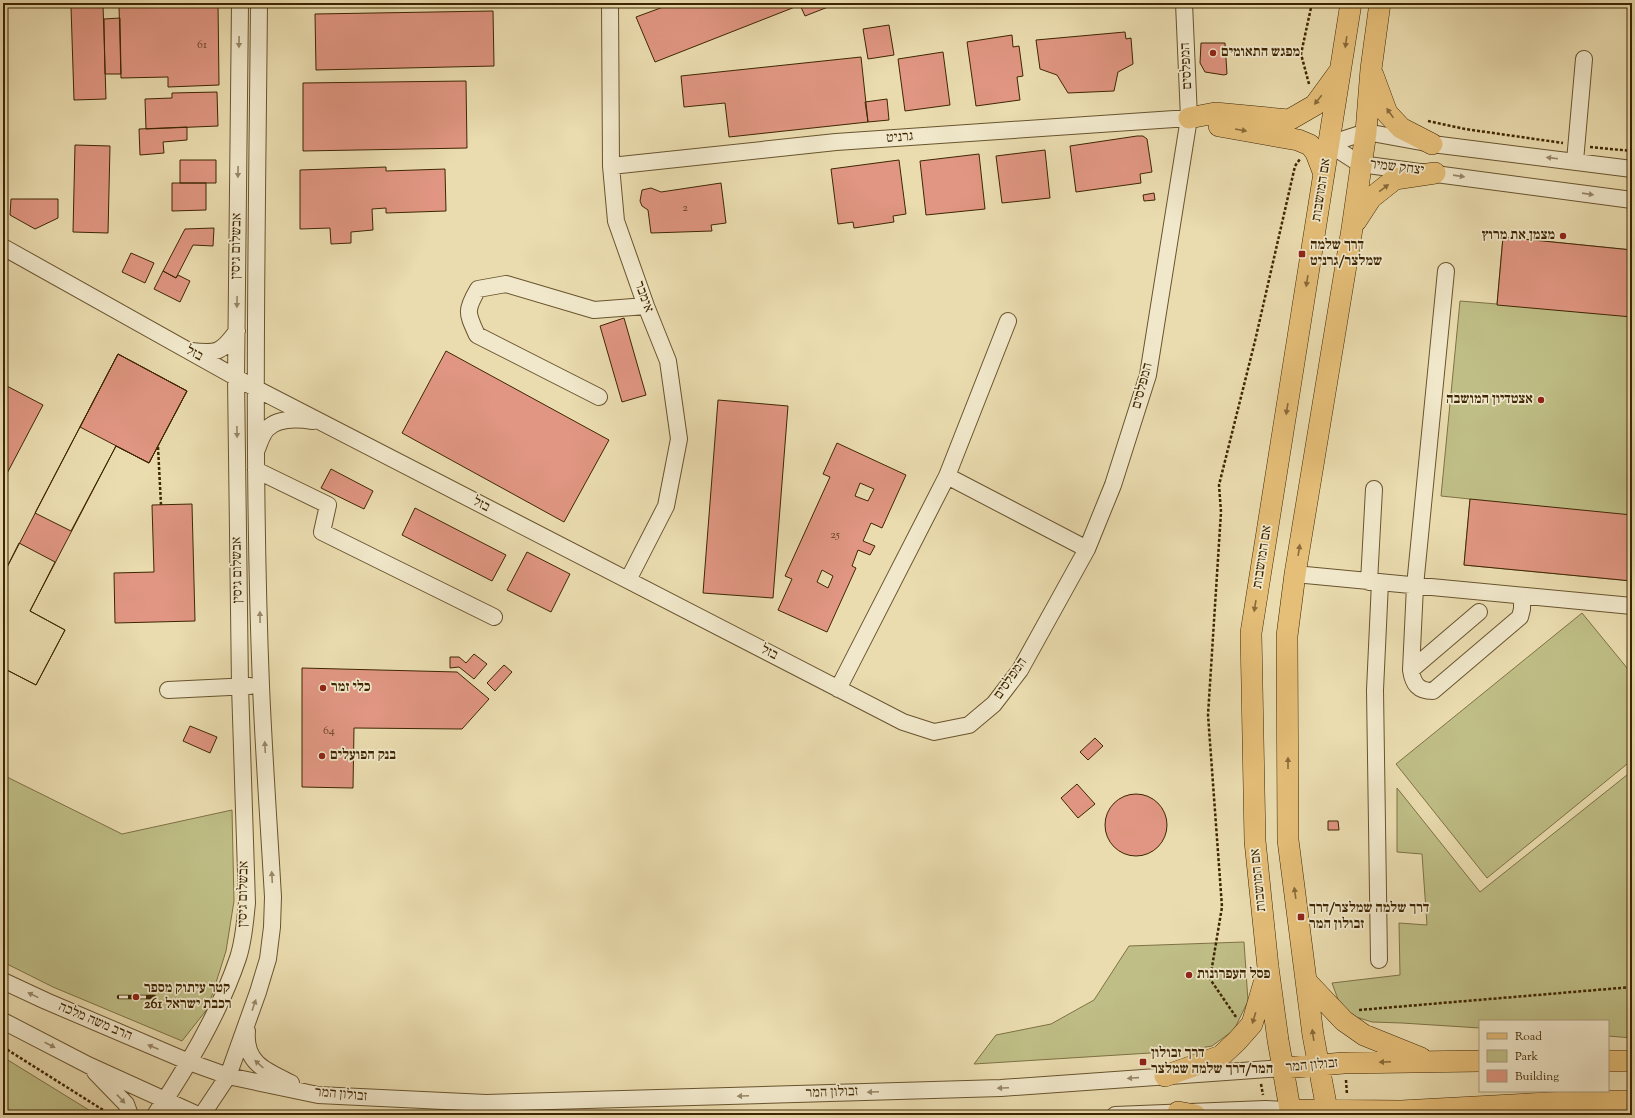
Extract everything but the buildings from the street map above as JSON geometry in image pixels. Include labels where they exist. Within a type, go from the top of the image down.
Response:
[{"type":"main road","name":"אם המושבות","points":[[1291,1112],[1268,967],[1255,841],[1251,633],[1342,69],[1351,3]]},
{"type":"main road","points":[[1328,1113],[1313,1035],[1288,840],[1288,636],[1296,574],[1352,229],[1360,164],[1366,132],[1371,69],[1380,3]]},
{"type":"main road","points":[[1189,118],[1214,113],[1289,120],[1315,105],[1342,69]]},
{"type":"main road","points":[[1371,69],[1387,113],[1401,128],[1432,144]]},
{"type":"main road","points":[[1189,118],[1210,125],[1298,140],[1310,145],[1316,153],[1324,174]]},
{"type":"main road","points":[[1352,229],[1370,198],[1395,180],[1435,173]]},
{"type":"main road","points":[[1165,1076],[1221,1056],[1238,1041],[1252,1024],[1268,967]]},
{"type":"main road","points":[[1307,982],[1344,1021],[1364,1035],[1427,1061]]},
{"type":"main road","name":"זבולון המר","points":[[1283,1068],[1318,1065],[1427,1061],[1479,1061]]},
{"type":"main road","points":[[1609,1061],[1632,1061]]},
{"type":"main road","points":[[1291,1112],[1396,1113],[1585,1100],[1632,1102]]},
{"type":"street","name":"אבשלום גיסין","points":[[155,1115],[189,1062],[217,1012],[238,957],[244,931],[247,903],[240,686],[236,378],[240,3]]},
{"type":"street","name":"אבשלום גיסין","points":[[202,1115],[228,1076],[248,1022],[268,959],[272,927],[273,897],[261,686],[256,470],[258,3]]},
{"type":"street","name":"אימבר","points":[[610,3],[611,166],[616,221],[646,306],[668,361],[679,439],[666,506],[628,580]]},
{"type":"street","name":"המפלסים","points":[[969,725],[994,704],[1020,670],[1087,549],[1113,485],[1148,375],[1189,118],[1184,3]]},
{"type":"street","points":[[1575,161],[1584,59]]},
{"type":"street","name":"גרניט","points":[[611,166],[836,142],[1189,118]]},
{"type":"street","name":"יצחק שמיר","points":[[1329,144],[1366,132],[1432,144],[1632,169]]},
{"type":"street","name":"יצחק שמיר","points":[[1329,144],[1360,164],[1632,200]]},
{"type":"street","name":"בזל","points":[[3,247],[236,378],[903,722],[934,732],[969,725]]},
{"type":"street","points":[[1446,271],[1415,586],[1411,670],[1413,680],[1417,688],[1425,691],[1433,691],[1520,617],[1522,609],[1522,596]]},
{"type":"street","points":[[599,397],[477,335],[468,316],[470,303],[478,289],[506,284],[594,310],[646,306]]},
{"type":"street","points":[[838,688],[947,476],[1008,321]]},
{"type":"street","points":[[189,351],[206,353],[220,350],[226,346],[237,331]]},
{"type":"street","points":[[256,450],[263,434],[268,428],[276,423],[300,419],[320,422]]},
{"type":"street","points":[[256,470],[328,505],[322,532],[494,617]]},
{"type":"street","points":[[947,476],[1087,549]]},
{"type":"street","points":[[1374,489],[1379,960]]},
{"type":"street","points":[[1296,574],[1632,606]]},
{"type":"street","points":[[1411,670],[1479,612]]},
{"type":"street","points":[[168,690],[261,686]]},
{"type":"street","name":"הרב משה מלכה","points":[[3,981],[189,1062]]},
{"type":"street","points":[[3,1021],[88,1065],[198,1115]]},
{"type":"street","points":[[248,1022],[246,1041],[249,1054],[258,1065],[283,1080],[318,1095]]},
{"type":"street","name":"זבולון המר","points":[[189,1062],[228,1076],[318,1095],[486,1103],[1001,1088],[1283,1068]]},
{"type":"street","points":[[88,1065],[126,1104],[130,1115]]},
{"type":"street","points":[[1115,1115],[1186,1114],[1265,1109],[1291,1112]]},
{"type":"path","points":[[1427,121],[1465,129],[1632,152]]},
{"type":"path","points":[[158,447],[161,505]]},
{"type":"path","points":[[1354,1011],[1632,987]]},
{"type":"path","points":[[3,1047],[111,1115]]},
{"type":"green space","name":"אצטדיון המושבה","points":[[1503,237],[1632,250],[1632,581],[1464,565],[1470,499],[1441,496],[1460,301],[1497,304]]},
{"type":"green space","points":[[1582,613],[1632,674],[1632,760],[1487,878],[1396,764]]},
{"type":"green space","points":[[1632,771],[1632,1038],[1609,1036],[1609,1020],[1479,1020],[1479,1028],[1372,1022],[1343,1013],[1332,983],[1400,975],[1399,923],[1427,925],[1422,854],[1397,852],[1397,788],[1480,892]]},
{"type":"green space","points":[[7,777],[122,834],[232,810],[234,901],[226,951],[208,1008],[182,1041],[53,987],[3,962],[3,779]]},
{"type":"green space","points":[[1244,942],[1248,1001],[1234,1030],[1212,1046],[1182,1051],[974,1064],[996,1035],[1051,1024],[1094,1000],[1129,946]]},
{"type":"green space","points":[[3,1057],[97,1115],[3,1115]]},
{"type":"railway","points":[[119,997],[154,997]]},
{"type":"place","name":"מפגש התאומים","points":[[1213,53]]},
{"type":"place","name":"מצמן את מרוץ","points":[[1563,236]]},
{"type":"place","name":"דרך שלמה שמלצר/גרניט","points":[[1302,254]]},
{"type":"place","name":"אצטדיון המושבה","points":[[1541,400]]},
{"type":"place","name":"כלי זמר","points":[[323,688]]},
{"type":"place","name":"בנק הפועלים","points":[[322,756]]},
{"type":"place","name":"דרך שלמה שמלצר/דרך זבולון המר","points":[[1301,917]]},
{"type":"place","name":"פסל העפרונות","points":[[1189,975]]},
{"type":"place","name":"קטר עיתוק מספר 261 רכבת ישראל","points":[[136,997]]},
{"type":"place","name":"דרך זבולון המר/דרך שלמה שמלצר","points":[[1143,1062]]}]
